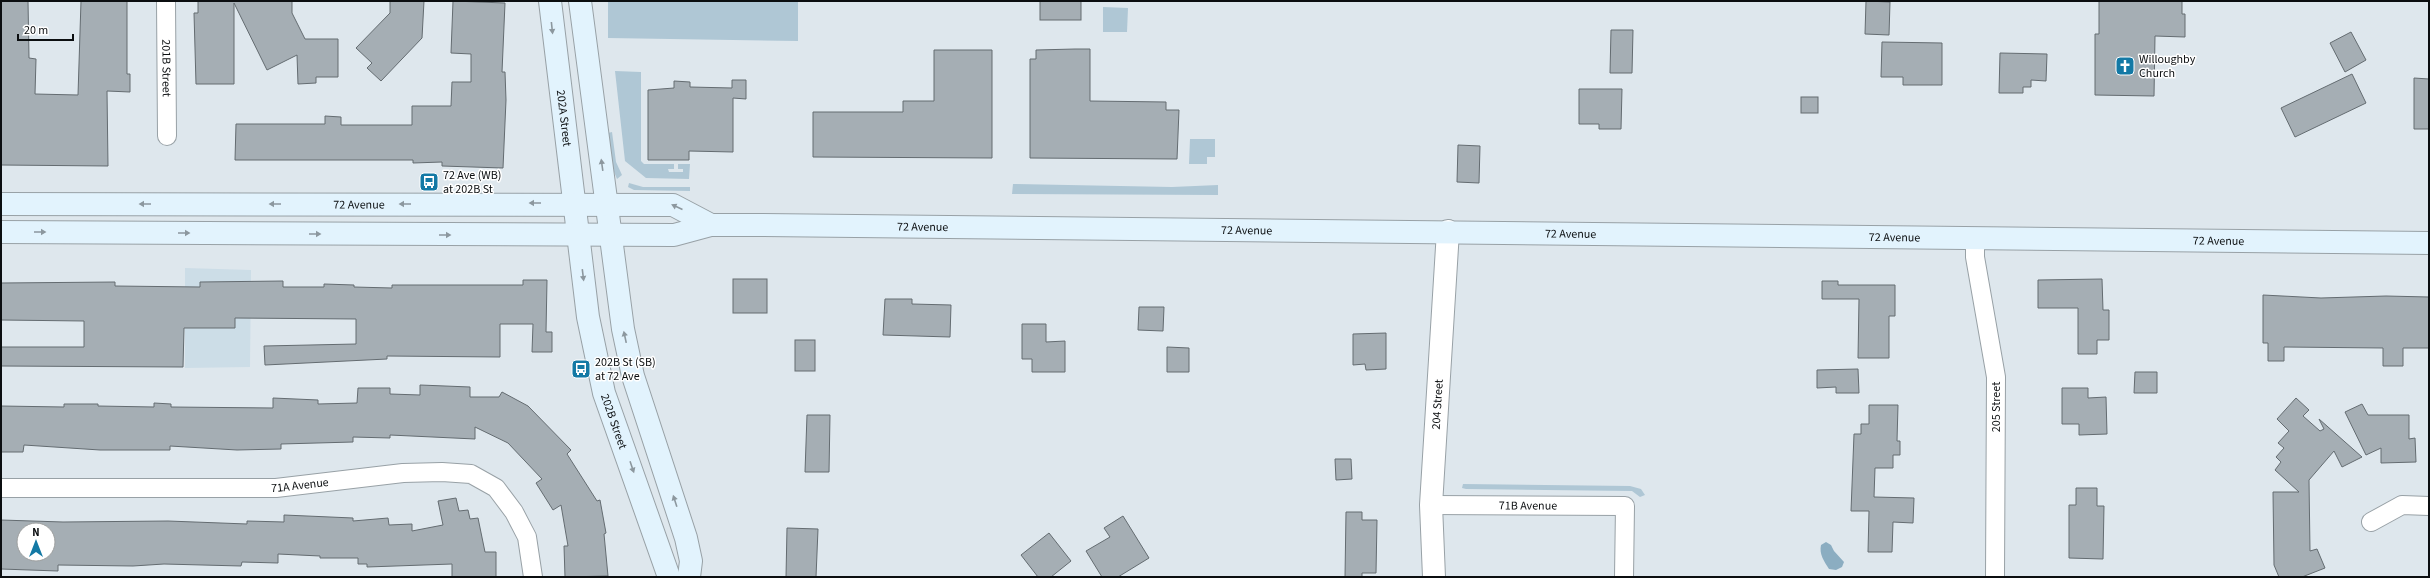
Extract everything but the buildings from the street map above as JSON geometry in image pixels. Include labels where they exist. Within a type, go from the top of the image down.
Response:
[{"type":"main road","name":"202A Street","points":[[550,1],[578,236]]},
{"type":"main road","points":[[580,1],[623,329],[633,376],[682,520],[691,561],[689,577]]},
{"type":"main road","name":"72 Avenue","points":[[1,204],[673,205],[711,225]]},
{"type":"main road","name":"72 Avenue","points":[[1,232],[611,236],[674,235],[711,225],[1448,231],[2429,243]]},
{"type":"main road","name":"202B Street","points":[[578,236],[589,324],[604,392],[669,577]]},
{"type":"street","name":"201B Street","points":[[166,1],[167,136]]},
{"type":"street","name":"204 Street","points":[[1434,577],[1431,505],[1448,231]]},
{"type":"street","name":"205 Street","points":[[1975,238],[1975,257],[1996,377],[1995,577]]},
{"type":"street","name":"71A Avenue","points":[[1,488],[276,488],[403,473],[442,472],[471,474],[496,488],[514,512],[527,537],[533,577]]},
{"type":"street","name":"71B Avenue","points":[[1431,505],[1625,506],[1624,577]]},
{"type":"street","points":[[2371,522],[2402,505],[2429,506]]},
{"type":"shaded area","points":[[608,1],[798,1],[798,41],[608,38]]},
{"type":"shaded area","points":[[1103,7],[1128,8],[1127,32],[1103,32]]},
{"type":"shaded area","points":[[615,71],[641,72],[641,161],[644,164],[674,164],[674,169],[668,169],[669,172],[683,172],[683,169],[678,169],[678,164],[690,164],[689,179],[646,178],[625,161]]},
{"type":"shaded area","points":[[612,132],[616,162],[622,175],[617,179],[612,167],[608,133]]},
{"type":"shaded area","points":[[1190,139],[1215,139],[1215,157],[1207,157],[1207,164],[1189,164]]},
{"type":"shaded area","points":[[629,183],[643,187],[690,187],[690,191],[634,190],[628,187]]},
{"type":"shaded area","points":[[1013,184],[1172,187],[1218,185],[1218,195],[1012,194]]},
{"type":"shaded area","points":[[185,268],[251,270],[250,367],[185,368]]},
{"type":"shaded area","points":[[1463,484],[1630,486],[1641,489],[1645,495],[1640,497],[1632,491],[1466,489],[1462,488]]},
{"type":"shaded area","points":[[1826,542],[1831,545],[1834,551],[1844,562],[1842,567],[1836,570],[1829,569],[1822,557],[1821,545]]},
{"type":"place","name":"Willoughby Church","points":[[2125,66]]},
{"type":"place","name":"72 Ave (WB) at 202B St","points":[[429,182]]},
{"type":"place","name":"202B St (SB) at 72 Ave","points":[[581,369]]}]
